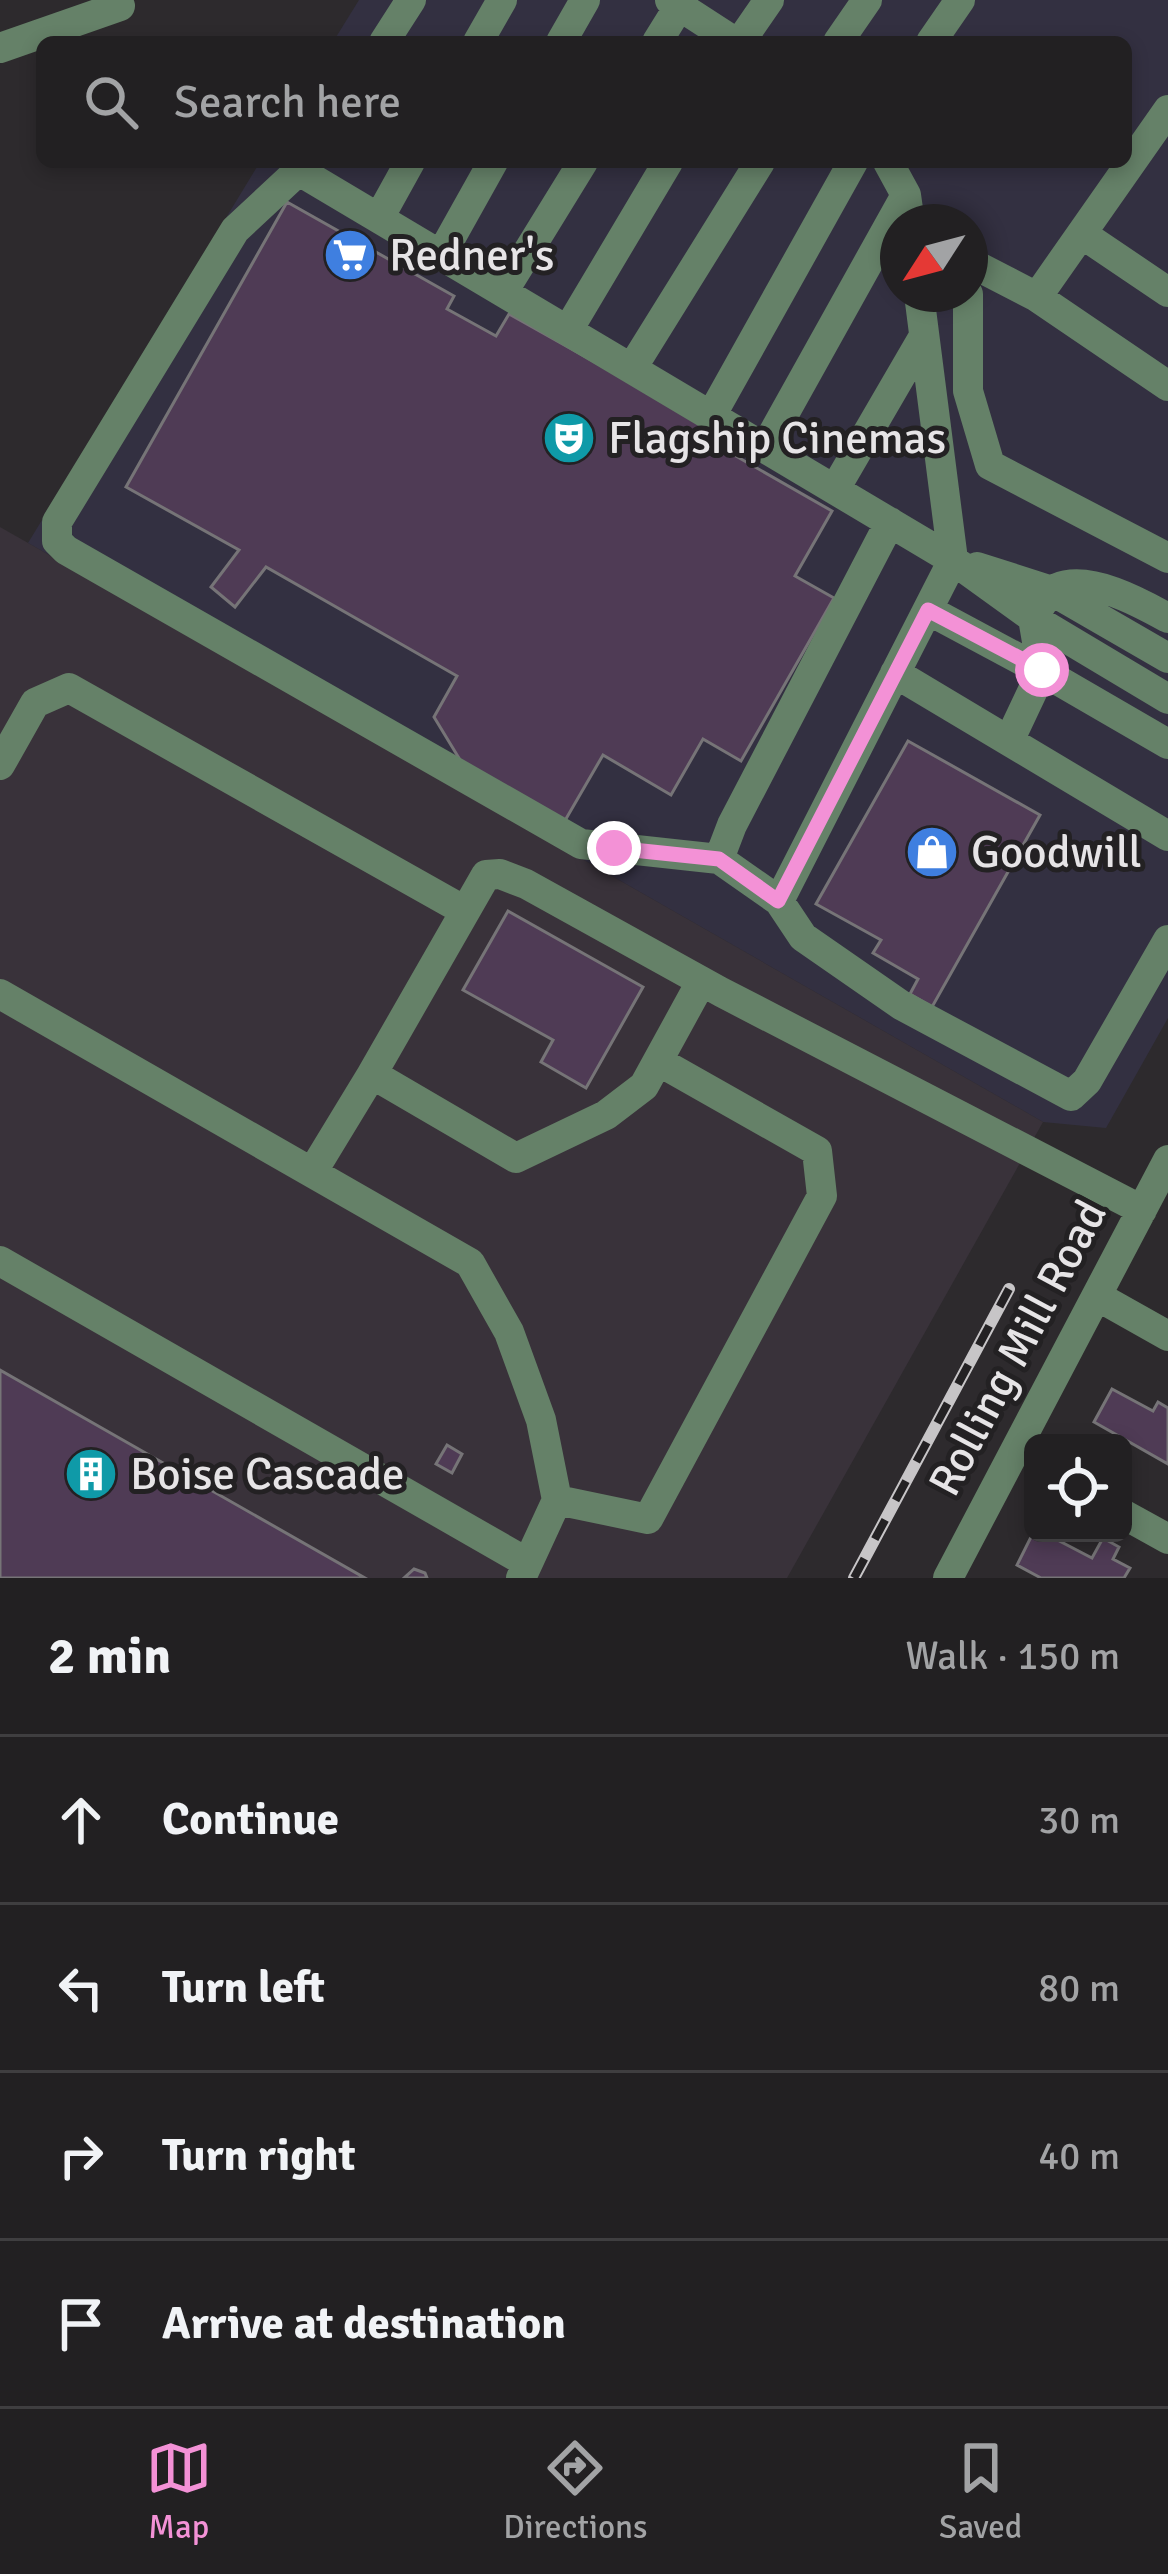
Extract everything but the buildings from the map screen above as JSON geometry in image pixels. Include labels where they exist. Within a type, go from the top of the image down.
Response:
[{"type":"street","points":[[388,36],[410,0]]},
{"type":"street","points":[[481,36],[502,0]]},
{"type":"street","points":[[564,36],[585,0]]},
{"type":"street","points":[[742,36],[769,0]]},
{"type":"street","points":[[842,36],[867,0]]},
{"type":"street","points":[[936,36],[960,0]]},
{"type":"street","points":[[660,36],[677,2],[729,36]]},
{"type":"street","points":[[0,49],[120,5]]},
{"type":"street","points":[[1132,162],[1168,110]]},
{"type":"street","points":[[303,168],[236,230],[57,522],[57,541],[581,844],[719,859],[778,901],[803,937],[901,1005],[1071,1096],[1087,1082],[1168,940]]},
{"type":"street","points":[[305,168],[379,218],[953,560],[1033,618],[1168,699]]},
{"type":"street","points":[[379,218],[407,168]]},
{"type":"street","points":[[441,255],[491,168]]},
{"type":"street","points":[[503,292],[579,168]]},
{"type":"street","points":[[568,331],[664,168]]},
{"type":"street","points":[[632,368],[756,168]]},
{"type":"street","points":[[711,416],[850,168]]},
{"type":"street","points":[[891,168],[906,204]]},
{"type":"street","points":[[1037,297],[1128,168]]},
{"type":"street","points":[[1082,234],[1168,292]]},
{"type":"street","points":[[765,448],[880,256]]},
{"type":"street","points":[[988,272],[1037,297],[1168,386]]},
{"type":"street","points":[[778,901],[953,560],[921,312]]},
{"type":"street","points":[[968,312],[968,391],[990,465],[1168,558]]},
{"type":"street","points":[[835,489],[924,336]]},
{"type":"street","points":[[719,859],[732,825],[890,522]]},
{"type":"street","points":[[953,560],[1052,591],[1168,658]]},
{"type":"street","points":[[1009,741],[1042,670],[1033,618],[1052,591],[1060,586],[1114,589],[1168,618]]},
{"type":"street","points":[[928,610],[1168,744]]},
{"type":"street","points":[[896,673],[1168,836]]},
{"type":"street","points":[[0,764],[34,703],[69,688],[465,910]]},
{"type":"street","points":[[313,1172],[486,875],[500,874],[1142,1210]]},
{"type":"street","points":[[372,1074],[516,1158],[606,1115],[644,1086],[701,982]]},
{"type":"street","points":[[0,994],[470,1263],[517,1354],[541,1420],[557,1500],[524,1570],[0,1261]]},
{"type":"street","points":[[557,1500],[648,1519],[822,1196],[817,1150],[658,1060]]},
{"type":"street","name":"Rolling Mill Road","points":[[948,1578],[1023,1458],[1096,1296],[1168,1160]]},
{"type":"street","points":[[1096,1296],[1168,1336]]},
{"type":"street","points":[[1132,1519],[1168,1539]]},
{"type":"shaded area","points":[[359,0],[1168,0],[1168,1018],[1106,1128],[1043,1122],[28,543],[256,168],[1132,168],[1132,36],[337,36]]},
{"type":"shaded area","points":[[0,527],[1043,1122],[787,1578],[0,1578]]},
{"type":"railway","points":[[854,1578],[1009,1289]]},
{"type":"place","name":"Redner's","points":[[350,255]]},
{"type":"place","name":"Flagship Cinemas","points":[[569,438]]},
{"type":"place","name":"Goodwill","points":[[932,852]]},
{"type":"place","name":"Boise Cascade","points":[[91,1474]]},
{"type":"route","points":[[614,848],[719,859],[778,901],[928,610],[1042,670]]}]
